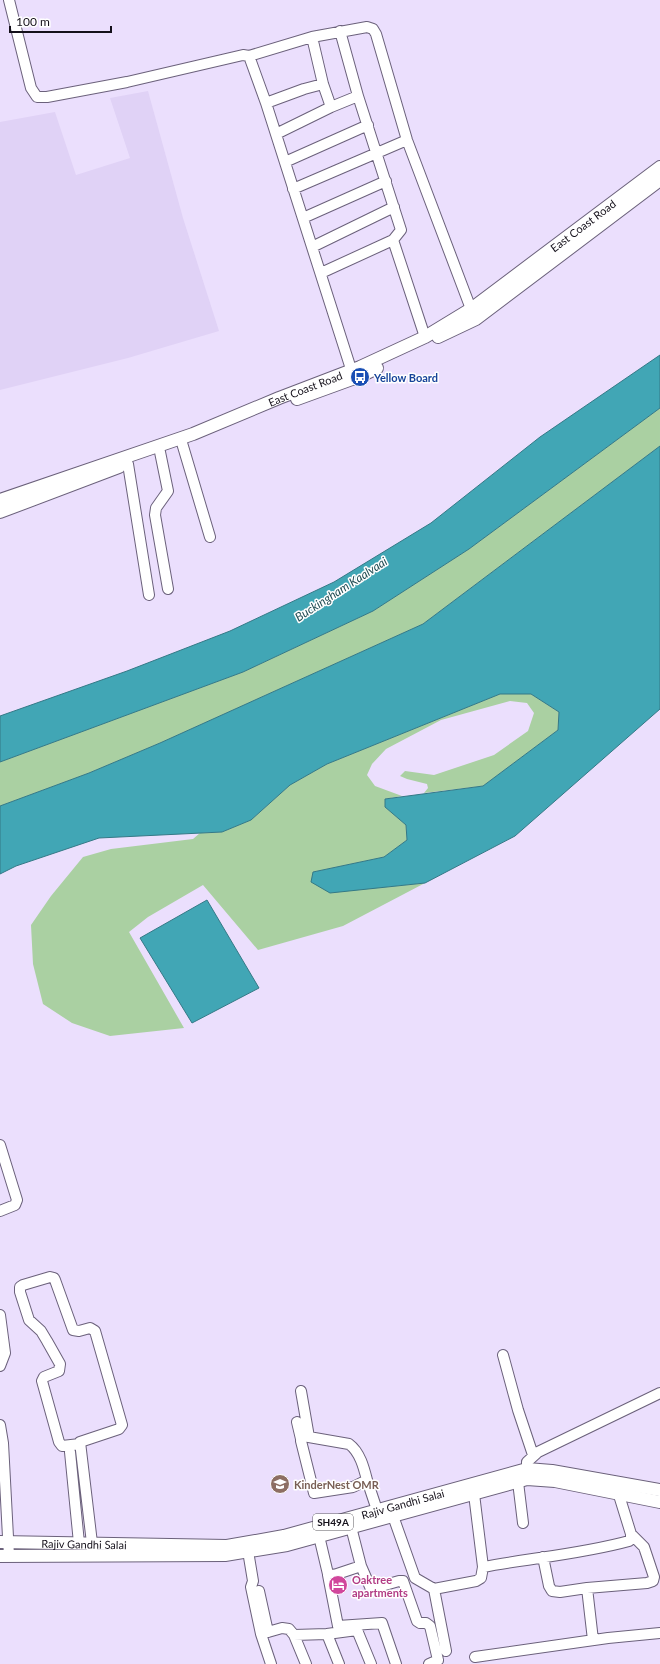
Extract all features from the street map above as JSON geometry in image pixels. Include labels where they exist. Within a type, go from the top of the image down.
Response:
[{"type":"main road","name":"East Coast Road","points":[[0,500],[194,434],[392,353],[425,337],[471,309],[660,166]]},
{"type":"main road","name":"East Coast Road","points":[[0,512],[363,375],[476,319],[660,180]]},
{"type":"main road","name":"Rajiv Gandhi Salai","points":[[4,1542],[227,1546],[284,1536],[377,1510],[552,1471],[660,1490]]},
{"type":"main road","name":"Rajiv Gandhi Salai","points":[[5,1556],[225,1555],[287,1545],[474,1494],[524,1477],[618,1492],[660,1502]]},
{"type":"street","points":[[9,0],[31,88],[38,97],[47,97],[127,82],[243,55],[249,56],[312,36],[367,27],[373,29],[389,74],[407,140],[471,309]]},
{"type":"street","points":[[321,273],[393,240],[401,230],[358,96],[340,31]]},
{"type":"street","points":[[312,36],[323,84],[331,107]]},
{"type":"street","points":[[249,56],[276,134],[351,369]]},
{"type":"street","points":[[266,104],[323,84]]},
{"type":"street","points":[[276,134],[331,107],[358,96]]},
{"type":"street","points":[[285,162],[368,125]]},
{"type":"street","points":[[293,189],[407,140]]},
{"type":"street","points":[[303,218],[386,181]]},
{"type":"street","points":[[312,247],[394,207]]},
{"type":"street","points":[[393,240],[425,337]]},
{"type":"street","points":[[182,443],[210,537]]},
{"type":"street","points":[[160,452],[168,492],[156,508],[155,515],[168,588]]},
{"type":"street","points":[[128,464],[149,595]]},
{"type":"street","points":[[0,1145],[17,1200],[15,1205],[0,1211]]},
{"type":"street","points":[[50,1277],[54,1278],[55,1280],[73,1330],[80,1331],[90,1328],[95,1331],[122,1425],[119,1429],[81,1441],[80,1444],[62,1446],[59,1442],[42,1381],[44,1377],[59,1371],[60,1364],[44,1336],[29,1320],[20,1292],[20,1287],[22,1285],[50,1277]]},
{"type":"street","points":[[0,1315],[5,1353],[0,1366]]},
{"type":"street","points":[[503,1355],[518,1410],[533,1455]]},
{"type":"street","points":[[301,1391],[305,1438],[314,1493],[353,1487],[367,1480]]},
{"type":"street","points":[[523,1523],[524,1477],[527,1462],[533,1455],[660,1393]]},
{"type":"street","points":[[297,1422],[305,1438]]},
{"type":"street","points":[[0,1425],[3,1443],[5,1556]]},
{"type":"street","points":[[305,1438],[345,1442],[352,1446],[359,1457],[377,1510]]},
{"type":"street","points":[[80,1444],[92,1543],[92,1556]]},
{"type":"street","points":[[70,1452],[79,1543]]},
{"type":"street","points":[[484,1567],[543,1557],[631,1539],[631,1534],[618,1492]]},
{"type":"street","points":[[394,1516],[415,1578],[434,1589],[476,1581],[481,1578],[484,1567],[474,1494]]},
{"type":"street","points":[[351,1528],[361,1566],[371,1589],[403,1581],[417,1621],[420,1623],[426,1623],[430,1626],[438,1660],[429,1664]]},
{"type":"street","points":[[543,1557],[549,1586],[552,1591],[560,1592],[587,1588],[647,1583],[654,1578],[644,1547],[631,1534]]},
{"type":"street","points":[[319,1536],[338,1626],[382,1623],[396,1664]]},
{"type":"street","points":[[248,1551],[253,1581],[251,1587],[265,1633],[271,1664]]},
{"type":"street","points":[[328,1575],[334,1575],[361,1566]]},
{"type":"street","points":[[587,1588],[593,1640]]},
{"type":"street","points":[[434,1589],[446,1651]]},
{"type":"street","points":[[265,1633],[282,1628],[289,1629],[294,1636],[306,1664]]},
{"type":"street","points":[[294,1636],[327,1634],[374,1628],[379,1631],[392,1664]]},
{"type":"street","points":[[357,1630],[371,1664]]},
{"type":"street","points":[[475,1657],[593,1640],[660,1633]]},
{"type":"street","points":[[327,1634],[339,1664]]},
{"type":"shaded area","points":[[148,91],[183,218],[219,331],[128,358],[0,390],[0,122],[55,112],[76,175],[130,158],[110,98]]},
{"type":"green space","points":[[660,408],[660,446],[423,624],[160,743],[89,773],[0,806],[0,762],[243,672],[373,611],[469,549]]},
{"type":"green space","points":[[500,694],[531,694],[559,712],[558,730],[483,786],[424,793],[428,788],[427,784],[400,776],[405,771],[434,775],[494,755],[528,731],[534,713],[527,703],[510,701],[441,720],[386,749],[372,764],[367,775],[375,786],[402,796],[385,799],[385,807],[406,825],[407,840],[384,857],[313,872],[386,887],[425,883],[343,926],[258,950],[203,885],[148,917],[129,932],[184,1028],[110,1036],[72,1023],[43,1004],[33,964],[31,925],[51,896],[83,857],[111,849],[193,839],[200,833],[222,832],[251,820],[290,785],[327,764]]},
{"type":"water","name":"Buckingham Kaalvaai","points":[[660,355],[660,408],[469,549],[373,611],[243,672],[0,762],[0,716],[127,671],[230,631],[334,582],[431,523],[540,437]]},
{"type":"water","points":[[660,446],[660,709],[515,836],[425,883],[330,893],[311,882],[313,872],[384,857],[407,840],[406,825],[385,807],[385,799],[483,786],[558,730],[559,712],[531,694],[500,694],[327,764],[290,785],[251,820],[222,832],[99,838],[16,866],[0,874],[0,806],[89,773],[160,743],[423,624]]},
{"type":"water","points":[[207,900],[259,988],[192,1023],[140,938]]},
{"type":"place","name":"Yellow Board","points":[[360,377]]},
{"type":"place","name":"KinderNest OMR","points":[[280,1484]]},
{"type":"place","name":"Oaktree apartments","points":[[338,1585]]}]
